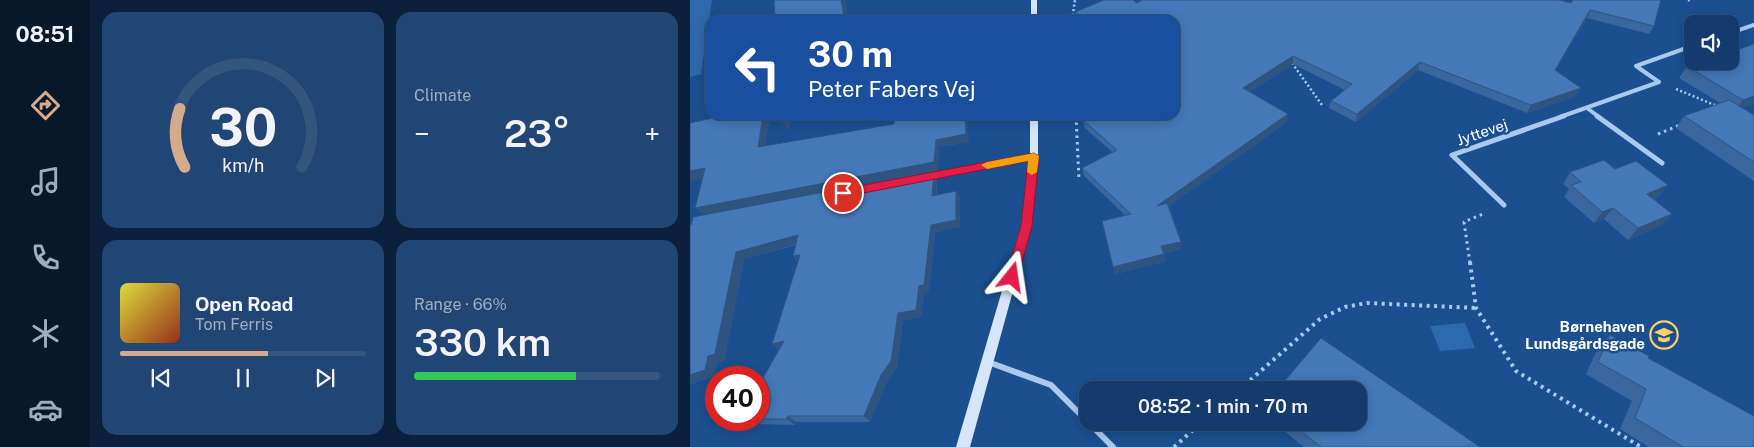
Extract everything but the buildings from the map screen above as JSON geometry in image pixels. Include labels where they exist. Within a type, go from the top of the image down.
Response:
[{"type":"street","points":[[1034,0],[1034,15]]},
{"type":"street","points":[[1739,30],[1754,25]]},
{"type":"street","points":[[1659,82],[1636,66],[1684,49]]},
{"type":"street","name":"Jyttevej","points":[[1504,205],[1452,155],[1659,82]]},
{"type":"street","points":[[1587,108],[1662,163]]},
{"type":"street","points":[[963,447],[1026,226],[1034,156],[1034,120]]},
{"type":"street","points":[[919,178],[1034,156]]},
{"type":"street","points":[[988,362],[1051,386],[1079,413]]},
{"type":"street","points":[[1097,431],[1113,447]]},
{"type":"path","points":[[1073,15],[1075,0]]},
{"type":"path","points":[[1288,56],[1322,105]]},
{"type":"path","points":[[1659,82],[1722,108],[1714,112]]},
{"type":"path","points":[[1076,120],[1079,178]]},
{"type":"path","points":[[1635,143],[1688,122]]},
{"type":"path","points":[[1504,205],[1464,222],[1476,308],[1516,371],[1641,447]]},
{"type":"path","points":[[1249,381],[1320,320],[1345,307],[1367,303],[1476,308]]},
{"type":"path","points":[[1174,447],[1192,431]]},
{"type":"shaded area","points":[[690,0],[712,0],[710,15],[705,15],[705,47],[701,74],[690,77]]},
{"type":"shaded area","points":[[1465,323],[1475,348],[1440,351],[1430,326]]},
{"type":"slow traffic","points":[[987,165],[1034,156],[1032,172]]},
{"type":"place","name":"Børnehaven Lundsgårdsgade","points":[[1664,335]]},
{"type":"route","points":[[843,193],[1034,156],[1026,226],[1012,277]]}]
